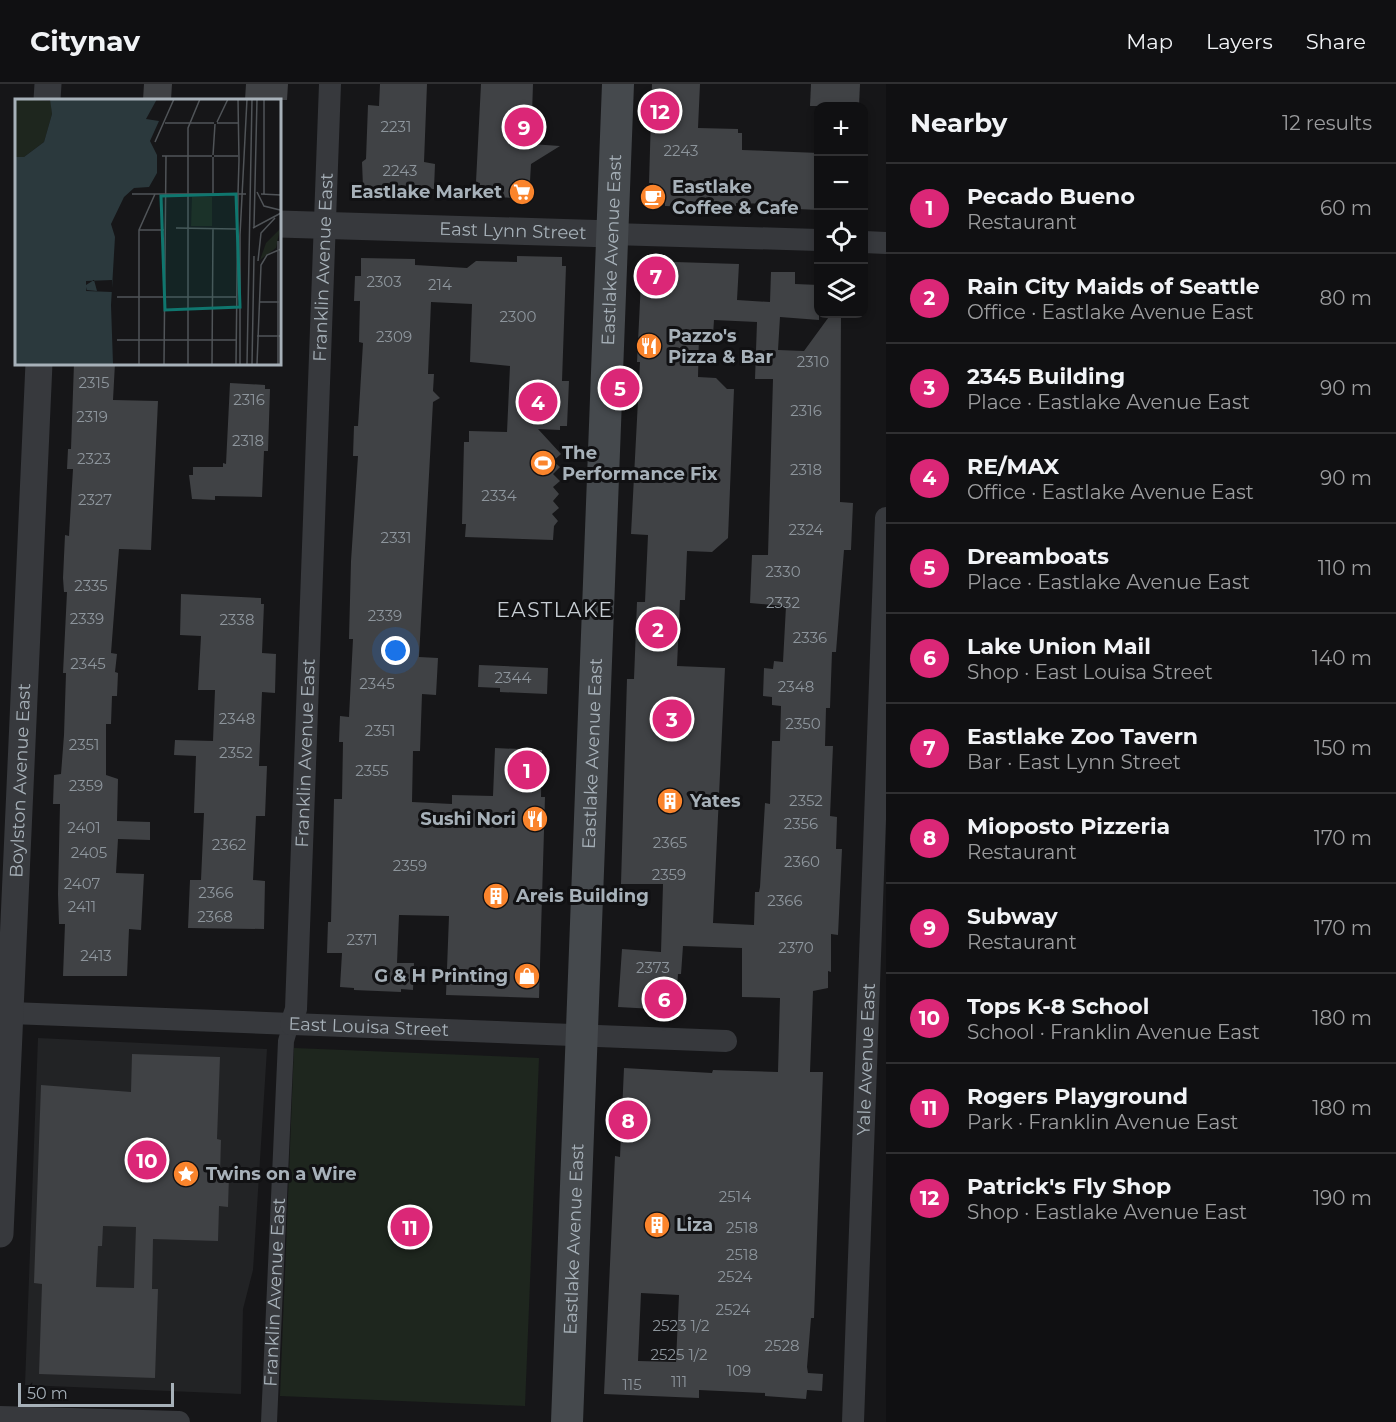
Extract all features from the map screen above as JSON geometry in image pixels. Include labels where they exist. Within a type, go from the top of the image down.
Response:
[{"type":"main road","name":"Eastlake Avenue East","points":[[567,1422],[618,84]]},
{"type":"street","points":[[47,99],[48,84]]},
{"type":"street","name":"Franklin Avenue East","points":[[269,1422],[286,1041],[296,1009],[330,84]]},
{"type":"street","name":"East Lynn Street","points":[[280,224],[814,240]]},
{"type":"street","points":[[868,242],[886,243]]},
{"type":"street","name":"Boylston Avenue East","points":[[0,1234],[39,364]]},
{"type":"street","name":"Yale Avenue East","points":[[853,1422],[877,1027],[886,518]]},
{"type":"street","name":"East Louisa Street","points":[[11,1013],[726,1041]]},
{"type":"street","points":[[0,1417],[179,1422]]},
{"type":"shaded area","points":[[38,1038],[267,1049],[253,1270],[243,1309],[241,1394],[25,1385]]},
{"type":"shaded area","points":[[294,1048],[539,1058],[525,1406],[280,1396]]},
{"type":"building","points":[[144,84],[172,84],[171,99],[143,99]]},
{"type":"building","points":[[246,84],[288,84],[287,100],[245,99]]},
{"type":"building","points":[[380,84],[427,84],[424,162],[435,164],[434,189],[363,187],[362,162],[366,159],[368,105],[379,106]]},
{"type":"building","points":[[481,84],[533,84],[531,144],[560,146],[531,164],[529,199],[480,196],[480,183],[476,182]]},
{"type":"building","points":[[652,84],[700,84],[698,128],[738,129],[738,133],[742,133],[742,150],[814,153],[814,210],[774,208],[774,204],[736,203],[736,206],[716,205],[713,208],[665,206],[665,203],[653,202],[653,183],[649,183]]},
{"type":"building","points":[[811,84],[860,84],[859,102],[814,102],[814,106],[810,106]]},
{"type":"building","points":[[517,256],[562,257],[562,266],[566,266],[562,381],[569,381],[567,426],[560,426],[560,430],[538,429],[561,454],[553,461],[560,467],[553,474],[560,481],[553,487],[559,494],[553,501],[559,508],[552,514],[558,521],[554,526],[553,540],[465,537],[466,524],[462,524],[464,442],[469,442],[469,431],[507,432],[510,366],[470,362],[472,304],[431,302],[428,374],[434,374],[433,391],[440,398],[433,402],[419,657],[438,658],[436,695],[422,694],[420,751],[413,751],[412,802],[452,804],[452,795],[493,796],[495,748],[542,750],[541,797],[545,797],[539,998],[446,995],[449,916],[399,915],[397,963],[414,963],[413,990],[401,989],[401,992],[354,990],[354,988],[340,987],[342,953],[327,953],[328,922],[331,922],[334,799],[342,799],[343,742],[339,742],[340,716],[349,717],[353,639],[349,639],[351,561],[358,456],[353,456],[354,426],[358,426],[363,343],[359,342],[360,301],[354,301],[355,276],[361,276],[361,258],[415,259],[415,265],[467,268],[476,261],[517,262]]},
{"type":"building","points":[[642,261],[739,264],[737,300],[770,302],[771,272],[795,272],[795,284],[814,285],[814,318],[819,318],[819,320],[780,317],[778,350],[804,351],[828,318],[841,318],[840,502],[853,503],[851,550],[844,550],[836,652],[832,652],[830,708],[826,708],[825,746],[833,746],[830,816],[837,817],[836,849],[842,849],[838,935],[831,934],[831,972],[828,971],[828,988],[813,991],[810,1072],[823,1072],[814,1318],[811,1318],[807,1367],[808,1373],[823,1374],[822,1391],[807,1390],[806,1399],[765,1396],[765,1393],[699,1390],[699,1398],[604,1394],[615,1156],[620,1157],[624,1068],[712,1073],[713,1070],[778,1072],[780,998],[742,997],[742,948],[683,946],[681,974],[678,974],[677,988],[673,987],[672,1010],[618,1007],[622,949],[661,952],[663,884],[621,884],[627,679],[634,679],[637,602],[645,602],[648,535],[631,534],[640,362],[637,362]],"holes":[[[714,320],[757,322],[755,379],[773,379],[768,555],[752,555],[750,603],[786,606],[783,662],[774,661],[773,669],[764,668],[763,696],[772,697],[772,705],[781,706],[780,741],[772,741],[770,804],[765,803],[760,887],[759,892],[755,892],[754,925],[713,923],[725,668],[677,666],[680,600],[685,600],[687,551],[712,552],[728,538],[734,389],[727,389],[716,378],[698,377],[699,334],[713,335]],[[641,1293],[679,1295],[676,1362],[638,1361]]]},
{"type":"building","points":[[74,364],[115,364],[113,400],[158,401],[151,550],[119,549],[111,653],[117,654],[115,672],[118,673],[117,696],[112,696],[111,724],[106,724],[106,775],[118,779],[117,821],[150,822],[150,840],[118,839],[116,873],[144,874],[141,930],[129,929],[127,976],[63,976],[65,924],[59,924],[58,894],[60,804],[53,804],[54,775],[61,774],[64,735],[66,673],[63,673],[67,592],[64,592],[63,578],[65,535],[69,536],[73,469],[67,469],[68,449],[71,449]]},
{"type":"building","points":[[230,383],[265,385],[265,389],[270,389],[268,451],[264,451],[262,497],[215,496],[215,500],[192,499],[189,475],[193,475],[193,467],[223,467],[223,463],[226,464]]},
{"type":"building","points":[[181,594],[261,598],[261,604],[264,604],[262,653],[276,654],[275,693],[262,692],[259,766],[267,766],[265,816],[256,816],[253,880],[265,881],[264,929],[188,928],[190,880],[201,880],[204,813],[194,813],[196,756],[174,755],[175,740],[213,741],[215,690],[198,690],[201,636],[180,635]]},
{"type":"building","points":[[479,665],[548,668],[547,694],[500,692],[500,688],[478,687]]},
{"type":"building","points":[[132,1054],[220,1057],[217,1139],[221,1140],[220,1174],[229,1175],[228,1207],[219,1206],[218,1241],[153,1239],[152,1289],[158,1289],[155,1378],[39,1374],[42,1284],[34,1283],[41,1085],[131,1092]],"holes":[[[103,1226],[136,1227],[134,1288],[96,1287],[98,1246],[102,1246]]]},
{"type":"place","name":"Patrick's Fly Shop","points":[[660,111]]},
{"type":"place","name":"Subway","points":[[524,127]]},
{"type":"place","name":"Eastlake Market","points":[[522,192]]},
{"type":"place","name":"Eastlake Coffee & Cafe","points":[[653,197]]},
{"type":"place","name":"Eastlake Zoo Tavern","points":[[656,276]]},
{"type":"place","name":"Pazzo's Pizza & Bar","points":[[649,346]]},
{"type":"place","name":"Dreamboats","points":[[620,388]]},
{"type":"place","name":"RE/MAX","points":[[538,402]]},
{"type":"place","name":"The Performance Fix","points":[[543,463]]},
{"type":"place","name":"Rain City Maids of Seattle","points":[[658,629]]},
{"type":"place","name":"2345 Building","points":[[672,719]]},
{"type":"place","name":"Pecado Bueno","points":[[527,770]]},
{"type":"place","name":"Yates","points":[[670,801]]},
{"type":"place","name":"Sushi Nori","points":[[535,819]]},
{"type":"place","name":"Areis Building","points":[[496,896]]},
{"type":"place","name":"G & H Printing","points":[[527,976]]},
{"type":"place","name":"Lake Union Mail","points":[[664,999]]},
{"type":"place","name":"Mioposto Pizzeria","points":[[628,1120]]},
{"type":"place","name":"Tops K-8 School","points":[[147,1160]]},
{"type":"place","name":"Twins on a Wire","points":[[186,1174]]},
{"type":"place","name":"Liza","points":[[657,1225]]},
{"type":"place","name":"Rogers Playground","points":[[410,1227]]},
{"type":"district","name":"EASTLAKE","points":[[555,610]]}]
